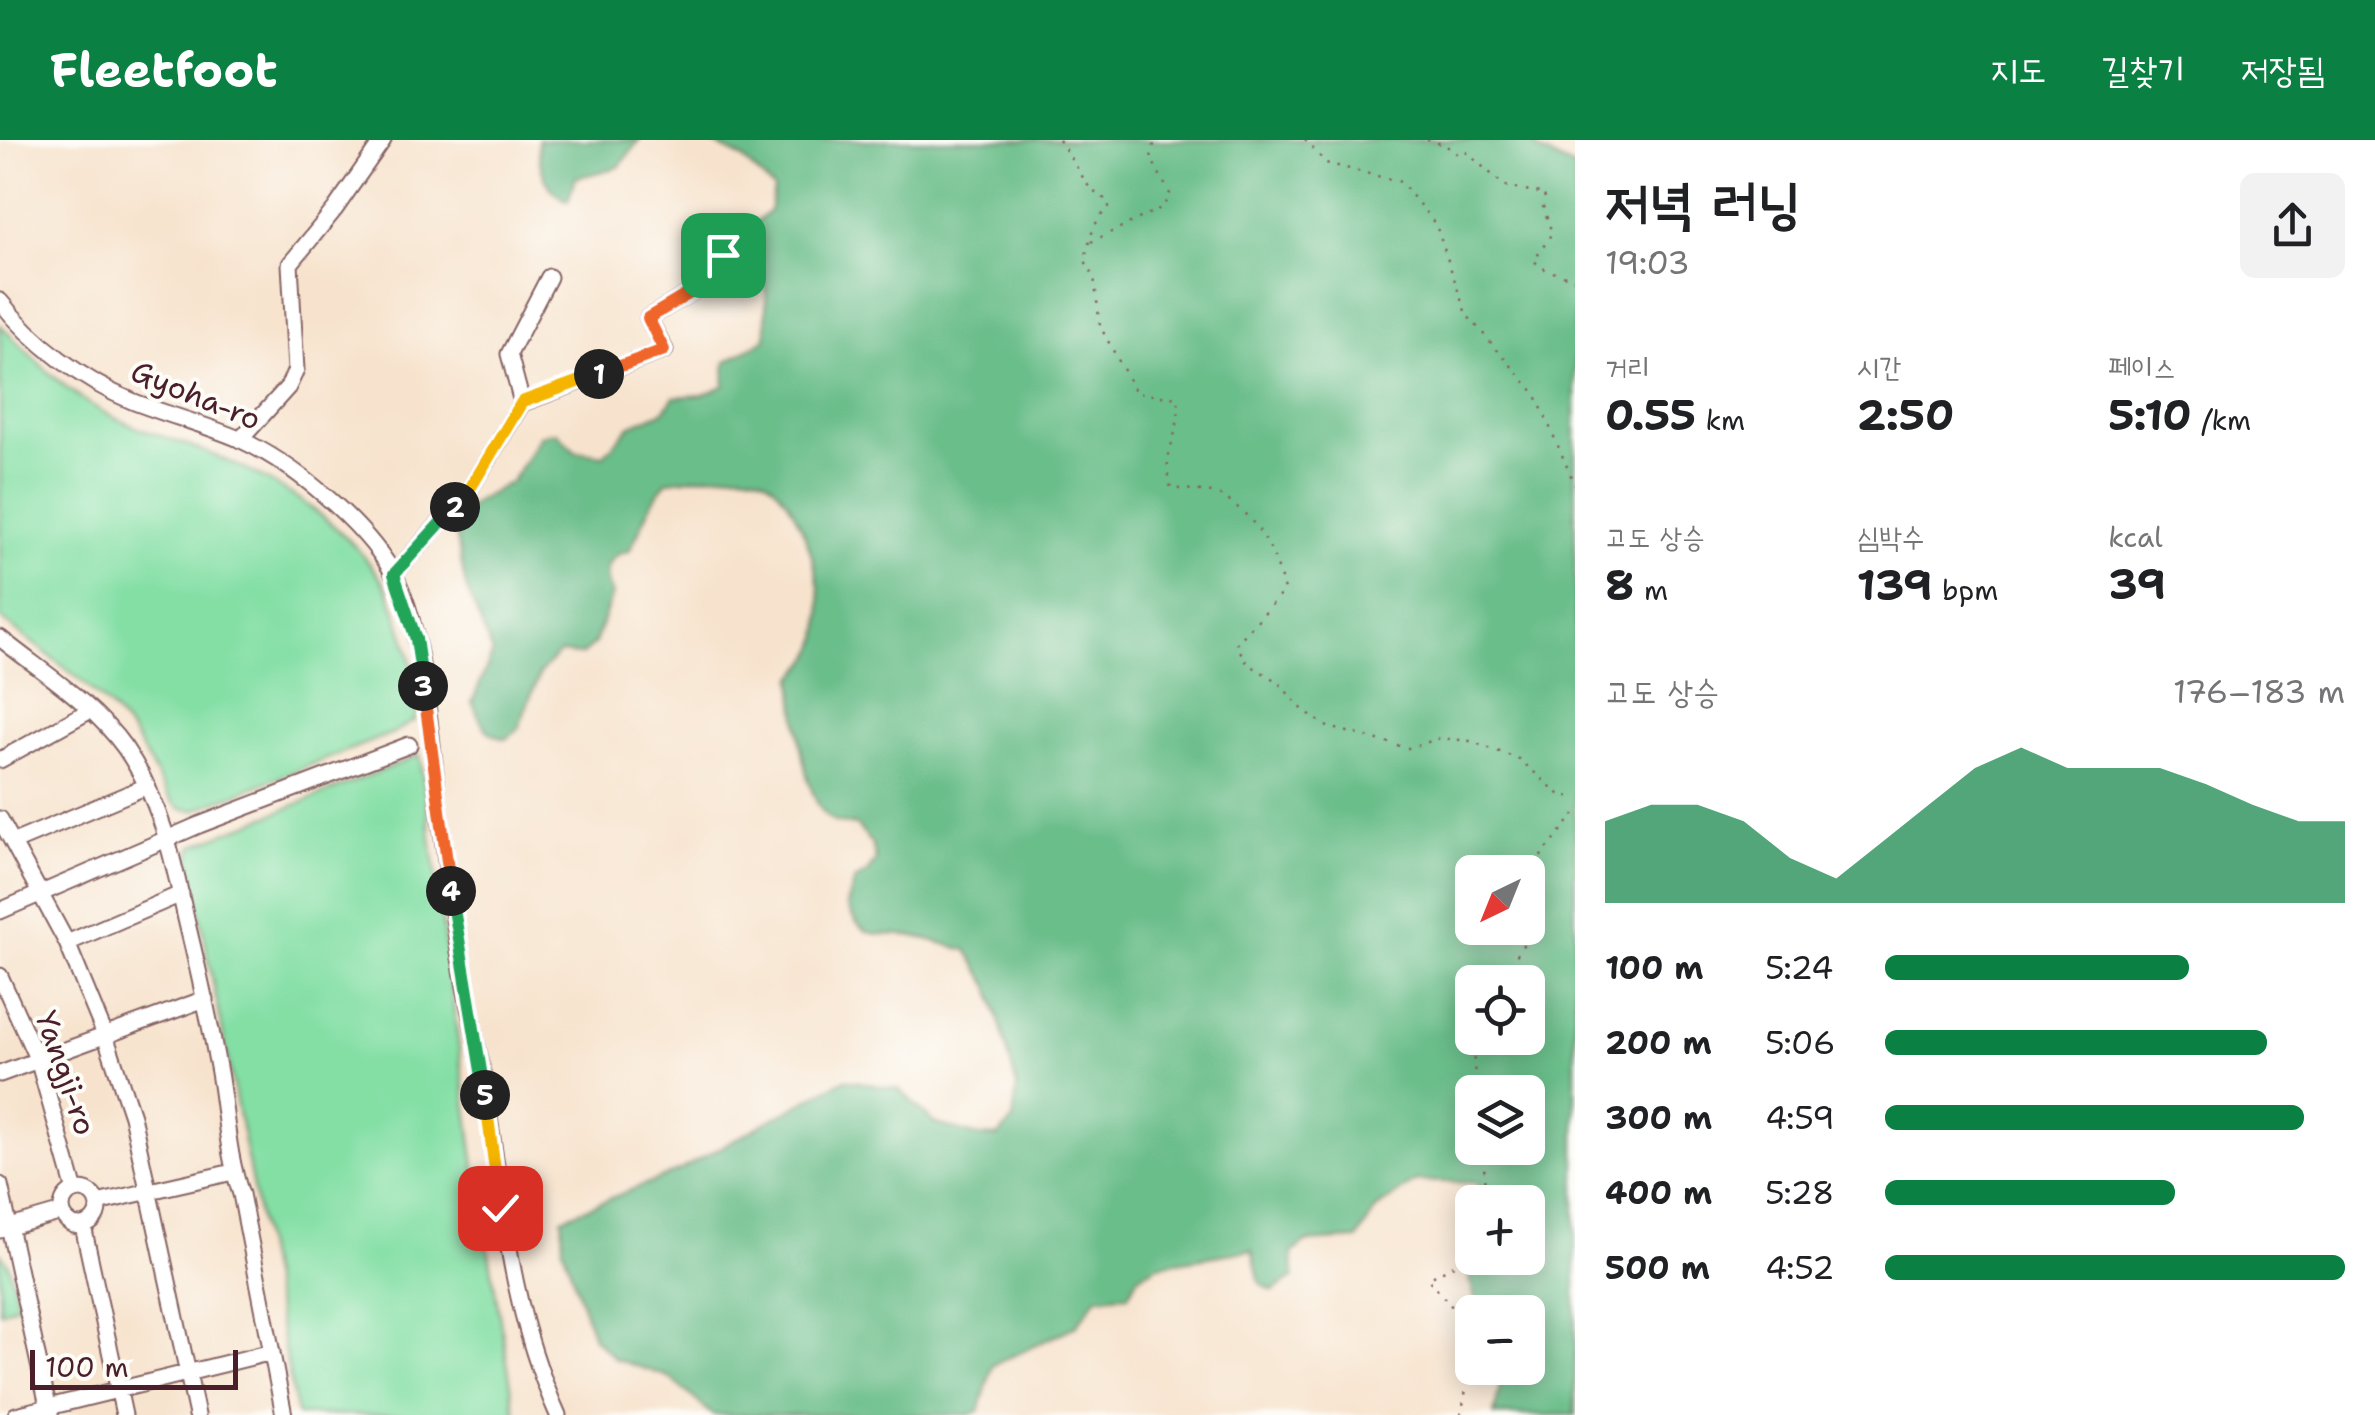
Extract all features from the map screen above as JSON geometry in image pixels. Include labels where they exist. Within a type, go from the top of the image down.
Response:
[{"type":"street","points":[[240,440],[288,386],[296,370],[290,264],[384,140]]},
{"type":"street","points":[[394,574],[468,492],[522,402],[664,350],[648,318],[695,290],[723,255]]},
{"type":"street","points":[[522,402],[508,354],[549,277]]},
{"type":"street","name":"Gyoha-ro","points":[[0,301],[56,355],[92,380],[129,400],[240,440],[272,458],[324,496],[366,536],[394,574],[416,639],[460,960],[483,1077],[500,1208],[536,1366],[558,1415]]},
{"type":"street","points":[[2,644],[91,710],[124,748],[147,786],[169,837],[205,999],[234,1172],[242,1194],[284,1415]]},
{"type":"street","points":[[0,760],[91,710]]},
{"type":"street","points":[[0,911],[169,837],[409,746]]},
{"type":"street","points":[[14,842],[147,786]]},
{"type":"street","points":[[0,819],[67,943],[105,1034],[132,1116],[197,1415]]},
{"type":"street","points":[[67,943],[181,894]]},
{"type":"street","name":"Yangji-ro","points":[[0,976],[38,1060],[75,1191]]},
{"type":"street","points":[[0,1074],[205,999]]},
{"type":"street","points":[[97,1202],[234,1172]]},
{"type":"street","points":[[0,1185],[6,1227],[49,1410]]},
{"type":"street","points":[[75,1191],[89,1193],[97,1202],[94,1220],[84,1226],[67,1222],[62,1212],[63,1201],[75,1191]]},
{"type":"street","points":[[6,1227],[62,1212]]},
{"type":"street","points":[[84,1226],[124,1415]]},
{"type":"street","points":[[16,1415],[49,1410],[118,1388],[272,1352]]},
{"type":"path","points":[[1060,140],[1091,190],[1108,201],[1110,207],[1098,216],[1085,261],[1094,276],[1100,326],[1136,393],[1178,398],[1181,420],[1165,471],[1171,488],[1224,496],[1266,536],[1277,559],[1284,592],[1236,644],[1247,663],[1278,682],[1300,707],[1325,726],[1408,748],[1441,738],[1470,741],[1519,759],[1559,794],[1575,798]]},
{"type":"path","points":[[1088,243],[1163,207],[1170,194],[1151,158],[1155,140]]},
{"type":"path","points":[[1305,140],[1326,163],[1401,182],[1436,225],[1466,314],[1535,393],[1575,485]]},
{"type":"path","points":[[1426,140],[1456,153],[1466,152],[1505,186],[1546,194],[1543,206],[1552,233],[1534,262],[1546,270],[1575,278]]},
{"type":"path","points":[[1511,965],[1531,932],[1534,864],[1575,814]]},
{"type":"path","points":[[1455,1264],[1428,1279],[1455,1310]]},
{"type":"path","points":[[1460,1415],[1466,1385]]},
{"type":"green space","points":[[538,140],[639,140],[619,167],[575,178],[568,201],[553,190],[544,176]]},
{"type":"green space","points":[[706,140],[1530,140],[1541,152],[1575,168],[1575,1415],[1494,1415],[1500,1385],[1545,1385],[1545,1295],[1474,1295],[1470,1280],[1470,1275],[1545,1275],[1545,1185],[1416,1181],[1376,1209],[1357,1239],[1305,1242],[1292,1253],[1294,1277],[1273,1291],[1260,1283],[1252,1250],[1158,1265],[1138,1277],[1128,1295],[1097,1297],[1076,1326],[993,1365],[979,1411],[968,1415],[713,1415],[669,1377],[615,1359],[593,1337],[563,1248],[562,1218],[678,1171],[845,1079],[900,1090],[934,1123],[978,1136],[998,1137],[1013,1120],[1017,1087],[990,987],[967,950],[919,937],[866,931],[847,905],[855,880],[867,873],[876,860],[872,844],[856,825],[835,822],[823,811],[808,777],[793,678],[813,654],[819,635],[819,586],[793,511],[765,479],[731,473],[667,481],[629,551],[615,557],[608,566],[612,594],[595,643],[581,655],[559,653],[540,673],[518,729],[506,739],[488,731],[472,702],[493,653],[466,587],[456,535],[471,505],[512,481],[541,435],[556,432],[575,451],[604,455],[631,425],[664,411],[674,397],[702,395],[724,386],[726,362],[766,339],[766,291],[748,228],[770,211],[774,189],[742,158]]},
{"type":"green space","points":[[0,325],[58,381],[98,409],[219,457],[274,484],[348,539],[386,587],[393,602],[414,674],[415,720],[395,732],[195,810],[175,804],[121,719],[72,673],[0,618]]},
{"type":"green space","points":[[420,755],[476,1175],[516,1415],[297,1415],[189,859],[193,846]]},
{"type":"green space","points":[[0,1253],[8,1264],[18,1304],[0,1312]]},
{"type":"route","points":[[500,1208],[483,1077],[460,960],[416,639],[394,574],[468,492],[522,402],[664,350],[648,318],[695,290],[723,255]]}]
